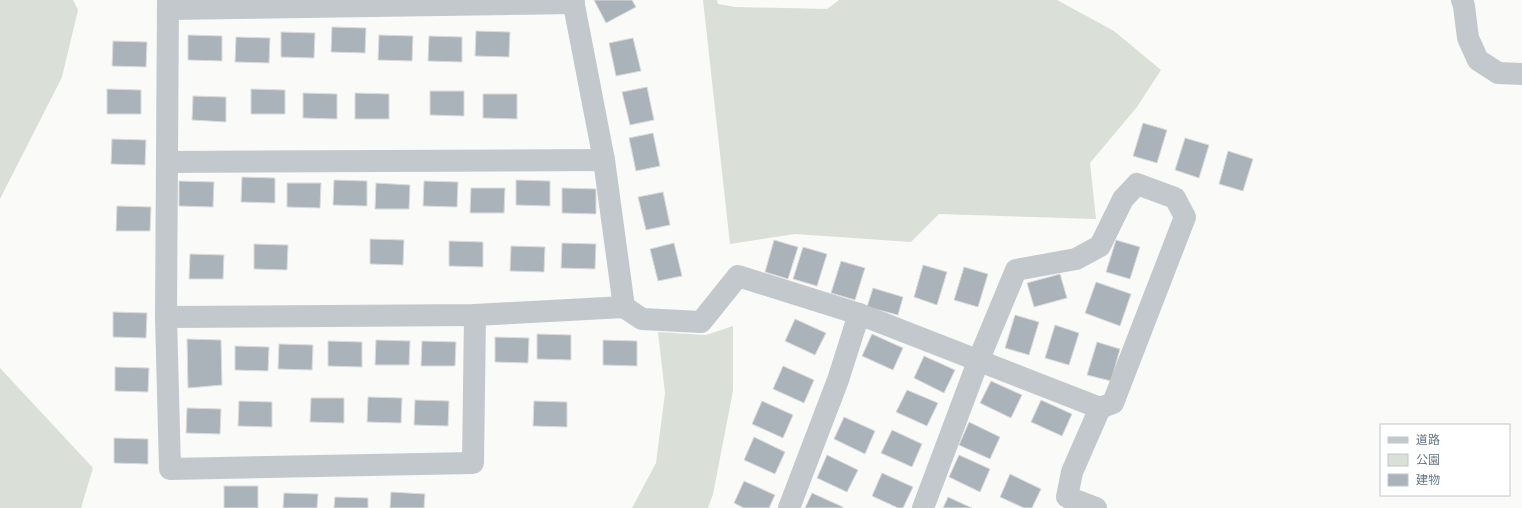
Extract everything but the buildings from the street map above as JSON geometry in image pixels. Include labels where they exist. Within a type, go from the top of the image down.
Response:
[{"type":"street","points":[[1462,0],[1468,38],[1478,60],[1498,73],[1522,74]]},
{"type":"street","points":[[475,315],[473,463],[170,469],[166,318],[168,5],[573,2],[604,160],[624,308]]},
{"type":"street","points":[[168,162],[604,160]]},
{"type":"street","points":[[166,318],[475,315],[624,308],[642,319],[701,322],[738,276],[859,314],[979,359],[1100,408],[1113,404],[1185,218],[1175,198],[1137,184],[1123,199],[1100,246],[1076,259],[1016,270],[979,359],[923,508]]},
{"type":"street","points":[[789,508],[838,380],[859,314]]},
{"type":"street","points":[[1096,508],[1064,502],[1072,472],[1100,408]]},
{"type":"green space","points":[[0,0],[73,0],[78,10],[62,77],[0,199]]},
{"type":"green space","points":[[703,0],[717,0],[718,4],[735,7],[827,9],[839,0],[1057,0],[1114,31],[1161,70],[1137,107],[1090,163],[1096,219],[939,214],[911,242],[795,234],[730,244]]},
{"type":"green space","points":[[733,326],[733,391],[713,494],[708,508],[632,508],[656,463],[665,393],[658,332],[706,335]]},
{"type":"green space","points":[[0,368],[93,468],[81,508],[0,508]]}]
